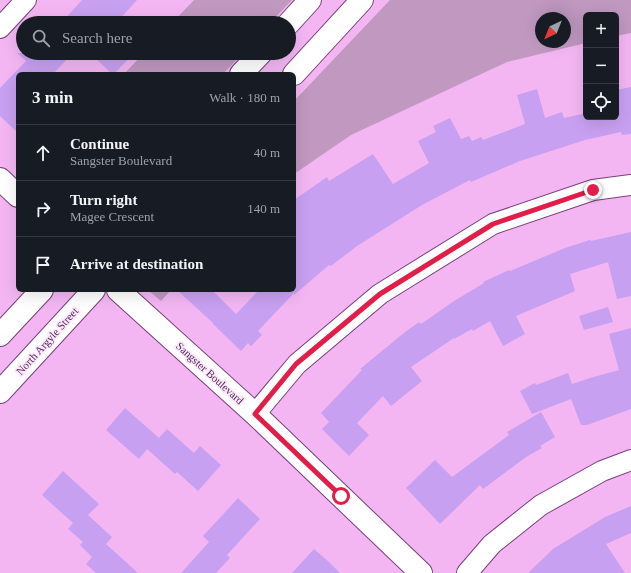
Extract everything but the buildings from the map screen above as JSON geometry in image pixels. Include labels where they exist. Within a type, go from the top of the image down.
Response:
[{"type":"street","points":[[0,28],[26,0]]},
{"type":"street","points":[[295,16],[310,0]]},
{"type":"street","points":[[296,72],[362,0]]},
{"type":"street","points":[[243,72],[254,60]]},
{"type":"street","points":[[0,179],[16,194]]},
{"type":"street","points":[[255,414],[296,364],[380,294],[493,224],[593,190],[631,185]]},
{"type":"street","points":[[0,335],[40,292]]},
{"type":"street","name":"North Argyle Street","points":[[0,392],[92,292]]},
{"type":"street","name":"Sangster Boulevard","points":[[120,292],[255,414],[421,573]]},
{"type":"street","points":[[467,573],[492,544],[541,505],[602,471],[631,460]]},
{"type":"shaded area","points":[[194,0],[292,0],[277,16],[179,16]]},
{"type":"shaded area","points":[[390,0],[631,0],[631,33],[619,35],[619,12],[583,12],[583,44],[571,47],[571,12],[535,12],[535,48],[565,48],[507,62],[351,135],[296,173],[296,99]]},
{"type":"shaded area","points":[[137,60],[236,60],[225,72],[126,72]]},
{"type":"shaded area","points":[[150,292],[169,292],[161,301]]},
{"type":"route","points":[[341,496],[255,414],[296,364],[380,294],[493,224],[593,190]]}]
